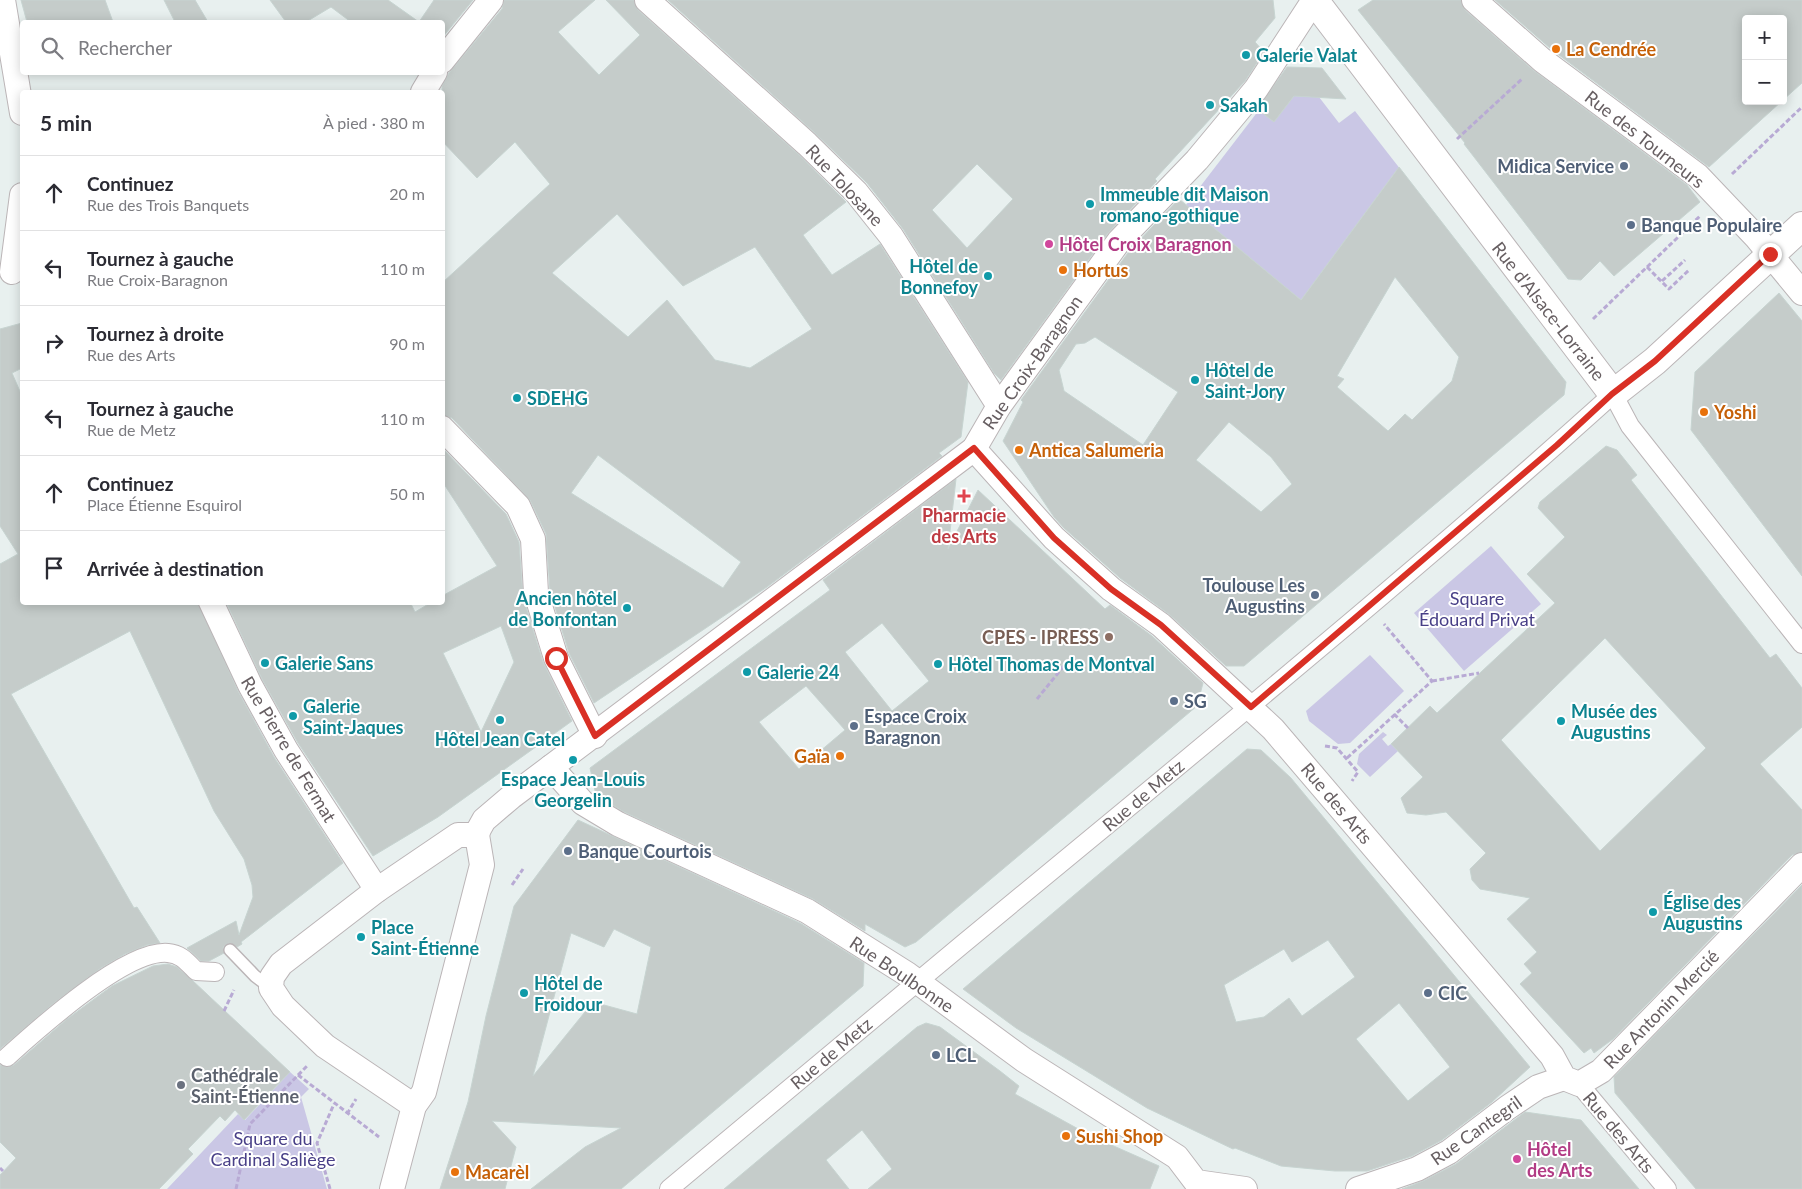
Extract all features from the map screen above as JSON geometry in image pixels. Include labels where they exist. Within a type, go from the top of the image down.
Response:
[{"type":"street","points":[[3,0],[20,101]]},
{"type":"street","points":[[445,57],[491,0]]},
{"type":"street","name":"Rue Tolosane","points":[[648,0],[807,144],[856,192],[891,236],[999,406]]},
{"type":"street","name":"Rue Croix-Baragnon","points":[[595,736],[974,448],[999,406],[1119,241],[1197,160],[1256,89],[1314,0]]},
{"type":"street","name":"Rue d'Alsace-Lorraine","points":[[1314,0],[1612,394],[1630,426],[1802,644]]},
{"type":"street","name":"Rue des Tourneurs","points":[[1474,0],[1542,60],[1698,176],[1770,254],[1802,293]]},
{"type":"street","points":[[424,90],[433,75]]},
{"type":"street","points":[[9,275],[20,207]]},
{"type":"street","points":[[1612,394],[1655,361],[1802,226]]},
{"type":"street","name":"Rue de Metz","points":[[669,1189],[1251,707],[1370,606],[1612,394]]},
{"type":"street","points":[[392,1189],[414,1106],[410,1088],[484,820],[511,797],[595,736],[556,658],[536,593],[535,553],[527,521],[518,506],[445,431]]},
{"type":"street","name":"Rue des Arts","points":[[974,448],[1054,538],[1111,589],[1161,625],[1251,707],[1296,754],[1572,1081],[1667,1189]]},
{"type":"street","name":"Rue Pierre de Fermat","points":[[212,605],[250,686],[286,750],[377,890]]},
{"type":"street","name":"Rue Boulbonne","points":[[547,770],[583,803],[618,824],[807,911],[917,982],[1024,1060],[1177,1158],[1190,1186],[1245,1189]]},
{"type":"street","points":[[414,1106],[325,1046],[283,1006],[271,988],[272,977],[281,964],[377,890],[458,835],[479,842]]},
{"type":"street","name":"Rue Antonin Mercié","points":[[1572,1081],[1602,1071],[1802,865]]},
{"type":"street","points":[[7,1057],[59,1011],[133,961],[156,953],[169,953],[184,958],[196,970],[214,972]]},
{"type":"street","name":"Rue Cantegril","points":[[1358,1189],[1417,1169],[1449,1152],[1506,1108],[1538,1087],[1572,1081]]},
{"type":"lane","points":[[230,950],[255,976],[271,988]]},
{"type":"path","points":[[1434,160],[1542,60]]},
{"type":"path","points":[[1590,321],[1647,267],[1802,107]]},
{"type":"path","points":[[1662,282],[1685,260]]},
{"type":"path","points":[[1647,267],[1669,289],[1689,270]]},
{"type":"path","points":[[1370,606],[1432,681]]},
{"type":"path","points":[[1037,699],[1072,657]]},
{"type":"path","points":[[1347,758],[1432,681],[1479,673]]},
{"type":"path","points":[[1394,714],[1408,728]]},
{"type":"path","points":[[512,885],[523,869]]},
{"type":"path","points":[[224,1011],[234,990]]},
{"type":"path","points":[[236,1189],[250,1124],[325,1046]]},
{"type":"path","points":[[298,1075],[381,1139]]},
{"type":"path","points":[[348,1114],[355,1102]]},
{"type":"path","points":[[330,1189],[317,1143],[334,1104]]},
{"type":"green space","points":[[1294,96],[1319,97],[1339,123],[1355,111],[1401,170],[1396,171],[1301,300],[1186,205],[1259,110],[1274,122]]},
{"type":"green space","name":"Square Édouard Privat","points":[[1491,546],[1541,604],[1464,671],[1414,613]]},
{"type":"green space","points":[[1370,655],[1404,691],[1350,743],[1338,744],[1309,721],[1306,711]]},
{"type":"green space","points":[[1383,732],[1387,735],[1382,739],[1388,746],[1391,744],[1398,751],[1370,777],[1357,764],[1359,754]]},
{"type":"green space","name":"Square du Cardinal Saliège","points":[[290,1072],[309,1089],[301,1097],[327,1189],[167,1189],[238,1114],[245,1120]]},
{"type":"building","points":[[21,0],[105,0],[112,20],[26,20]]},
{"type":"building","points":[[164,0],[195,0],[207,20],[174,20]]},
{"type":"building","points":[[270,0],[388,0],[416,20],[348,20],[331,7],[309,20],[285,20]]},
{"type":"building","points":[[434,0],[473,0],[445,34],[445,20],[420,20]]},
{"type":"building","points":[[504,0],[595,0],[558,32],[599,75],[640,35],[606,0],[634,0],[638,10],[798,154],[846,202],[803,235],[832,275],[880,244],[968,382],[961,437],[939,453],[942,456],[767,587],[594,703],[569,653],[550,591],[546,534],[530,500],[452,418],[445,416],[445,280],[550,184],[515,142],[477,178],[445,144],[445,90],[442,90],[442,86],[449,73],[502,9]],"holes":[[[617,214],[683,286],[755,247],[812,329],[750,368],[715,360],[667,300],[628,337],[552,273]],[[598,455],[741,562],[723,588],[571,493]]]},
{"type":"building","points":[[668,0],[1273,0],[1275,18],[1255,42],[1264,52],[1245,81],[1155,179],[1157,181],[1108,233],[1001,380],[994,373],[903,229],[867,183],[816,134]],"holes":[[[977,164],[1013,199],[967,248],[932,210]]]},
{"type":"building","points":[[1373,0],[1461,0],[1465,10],[1533,70],[1687,185],[1700,202],[1614,276],[1600,261],[1581,280],[1568,279],[1465,143],[1358,10]]},
{"type":"building","points":[[1495,0],[1802,0],[1802,83],[1787,96],[1787,15],[1742,15],[1742,105],[1778,105],[1709,167],[1551,49]]},
{"type":"building","points":[[1287,67],[1322,68],[1346,99],[1294,96],[1274,122],[1257,109]]},
{"type":"building","points":[[1399,167],[1566,382],[1564,395],[1244,666],[1226,666],[1170,615],[1120,578],[1064,528],[1054,517],[1003,441],[1023,402],[1021,400],[1130,250],[1179,199],[1301,300]],"holes":[[[1395,277],[1459,357],[1452,381],[1412,420],[1405,414],[1388,431],[1337,387],[1344,379],[1337,376]],[[1095,337],[1178,392],[1143,445],[1064,391],[1059,370],[1076,344],[1085,343]],[[1229,422],[1271,457],[1292,484],[1261,512],[1196,460]]]},
{"type":"building","points":[[1779,293],[1802,321],[1802,576],[1691,430],[1695,372]]},
{"type":"building","points":[[20,324],[20,369],[12,373],[20,391],[20,605],[199,605],[238,691],[274,757],[343,863],[241,942],[242,944],[237,947],[228,943],[223,947],[224,953],[209,961],[201,961],[187,948],[236,921],[239,935],[253,897],[252,885],[244,859],[214,811],[130,631],[11,694],[134,908],[137,907],[160,943],[147,945],[125,954],[101,968],[54,1003],[0,1049],[0,564],[18,554],[0,526],[0,329]]},
{"type":"building","points":[[1606,446],[1617,450],[1637,475],[1631,480],[1770,658],[1776,654],[1802,688],[1802,727],[1760,764],[1802,810],[1802,852],[1792,855],[1613,1039],[1594,1053],[1591,1048],[1584,1053],[1520,984],[1532,973],[1524,964],[1537,952],[1507,919],[1530,898],[1480,889],[1472,880],[1470,869],[1486,853],[1446,812],[1426,815],[1407,813],[1401,798],[1423,777],[1391,744],[1430,706],[1437,713],[1555,603],[1527,574],[1565,537],[1538,508],[1540,502]],"holes":[[[1605,638],[1706,748],[1600,851],[1501,740]]]},
{"type":"building","points":[[445,451],[506,514],[519,542],[523,597],[543,662],[572,721],[438,817],[373,856],[298,743],[262,679],[227,605],[412,605],[415,612],[427,605],[445,605],[445,594],[497,566],[445,486]],"holes":[[[501,626],[514,662],[481,732],[443,653]]]},
{"type":"building","points":[[956,479],[948,549],[978,490],[1105,609],[1110,605],[1152,636],[1203,683],[1197,706],[916,942],[905,947],[865,924],[865,931],[813,899],[624,812],[596,795],[590,768],[830,590],[823,580]],"holes":[[[882,623],[929,681],[892,711],[845,652]],[[806,686],[845,730],[799,769],[759,722]]]},
{"type":"building","points":[[1247,749],[1261,750],[1291,778],[1530,1067],[1492,1102],[1442,1140],[1412,1156],[1367,1171],[1335,1171],[1281,1166],[1235,1148],[1233,1149],[1147,1108],[1016,1028],[963,989]],"holes":[[[1328,940],[1355,977],[1302,1016],[1289,998],[1264,1017],[1236,1022],[1224,985],[1284,949],[1292,962]],[[1399,1003],[1450,1067],[1408,1101],[1356,1039]]]},
{"type":"building","points":[[578,820],[800,923],[864,963],[863,986],[621,1189],[531,1189],[585,1147],[621,1128],[492,1121],[516,1147],[505,1189],[440,1189],[468,1102],[486,1016],[514,906]],"holes":[[[614,929],[651,947],[637,1014],[593,1002],[533,1076],[571,933],[604,947]]]},
{"type":"building","points":[[1802,885],[1802,1189],[1696,1189],[1615,1093],[1614,1077]]},
{"type":"building","name":"Cathédrale Saint-Étienne","points":[[168,964],[177,967],[192,980],[290,1072],[244,1120],[235,1110],[225,1121],[220,1116],[188,1149],[193,1154],[159,1189],[0,1189],[0,1175],[16,1158],[0,1142],[0,1065],[9,1067],[14,1065],[67,1019],[112,986],[153,966]]},
{"type":"building","points":[[926,1023],[940,1027],[1019,1086],[1015,1094],[1091,1136],[1159,1166],[1150,1189],[868,1189],[892,1169],[862,1130],[826,1160],[849,1189],[724,1189],[917,1027]]},
{"type":"building","points":[[1525,1112],[1581,1120],[1639,1189],[1402,1189],[1423,1181],[1456,1164]]},
{"type":"place","name":"La Cendrée","points":[[1556,49]]},
{"type":"place","name":"Galerie Valat","points":[[1246,55]]},
{"type":"place","name":"Sakah","points":[[1210,105]]},
{"type":"place","name":"Midica Service","points":[[1624,166]]},
{"type":"place","name":"Immeuble dit Maison romano-gothique","points":[[1090,204]]},
{"type":"place","name":"Banque Populaire","points":[[1631,225]]},
{"type":"place","name":"Hôtel Croix Baragnon","points":[[1049,244]]},
{"type":"place","name":"Hortus","points":[[1063,270]]},
{"type":"place","name":"Hôtel de Bonnefoy","points":[[988,276]]},
{"type":"place","name":"Hôtel de Saint-Jory","points":[[1195,380]]},
{"type":"place","name":"SDEHG","points":[[517,398]]},
{"type":"place","name":"Yoshi","points":[[1704,412]]},
{"type":"place","name":"Antica Salumeria","points":[[1019,450]]},
{"type":"place","name":"Pharmacie des Arts","points":[[964,496]]},
{"type":"place","name":"Toulouse Les Augustins","points":[[1315,595]]},
{"type":"place","name":"Ancien hôtel de Bonfontan","points":[[627,608]]},
{"type":"place","name":"CPES - IPRESS","points":[[1109,637]]},
{"type":"place","name":"Galerie Sans","points":[[265,663]]},
{"type":"place","name":"Hôtel Thomas de Montval","points":[[938,664]]},
{"type":"place","name":"Galerie 24","points":[[747,672]]},
{"type":"place","name":"SG","points":[[1174,701]]},
{"type":"place","name":"Galerie Saint-Jaques","points":[[293,716]]},
{"type":"place","name":"Hôtel Jean Catel","points":[[500,720]]},
{"type":"place","name":"Musée des Augustins","points":[[1561,721]]},
{"type":"place","name":"Espace Croix Baragnon","points":[[854,726]]},
{"type":"place","name":"Gaïa","points":[[840,756]]},
{"type":"place","name":"Espace Jean-Louis Georgelin","points":[[573,760]]},
{"type":"place","name":"Banque Courtois","points":[[568,851]]},
{"type":"place","name":"Église des Augustins","points":[[1653,912]]},
{"type":"place","name":"Place Saint-Étienne","points":[[361,937]]},
{"type":"place","name":"Hôtel de Froidour","points":[[524,993]]},
{"type":"place","name":"CIC","points":[[1428,993]]},
{"type":"place","name":"LCL","points":[[936,1055]]},
{"type":"place","name":"Cathédrale Saint-Étienne","points":[[181,1085]]},
{"type":"place","name":"Sushi Shop","points":[[1066,1136]]},
{"type":"place","name":"Hôtel des Arts","points":[[1517,1159]]},
{"type":"place","name":"Macarèl","points":[[455,1172]]},
{"type":"route","points":[[556,658],[595,736],[974,448],[1054,538],[1111,589],[1161,625],[1251,707],[1557,445],[1612,394],[1655,361],[1770,254]]}]
